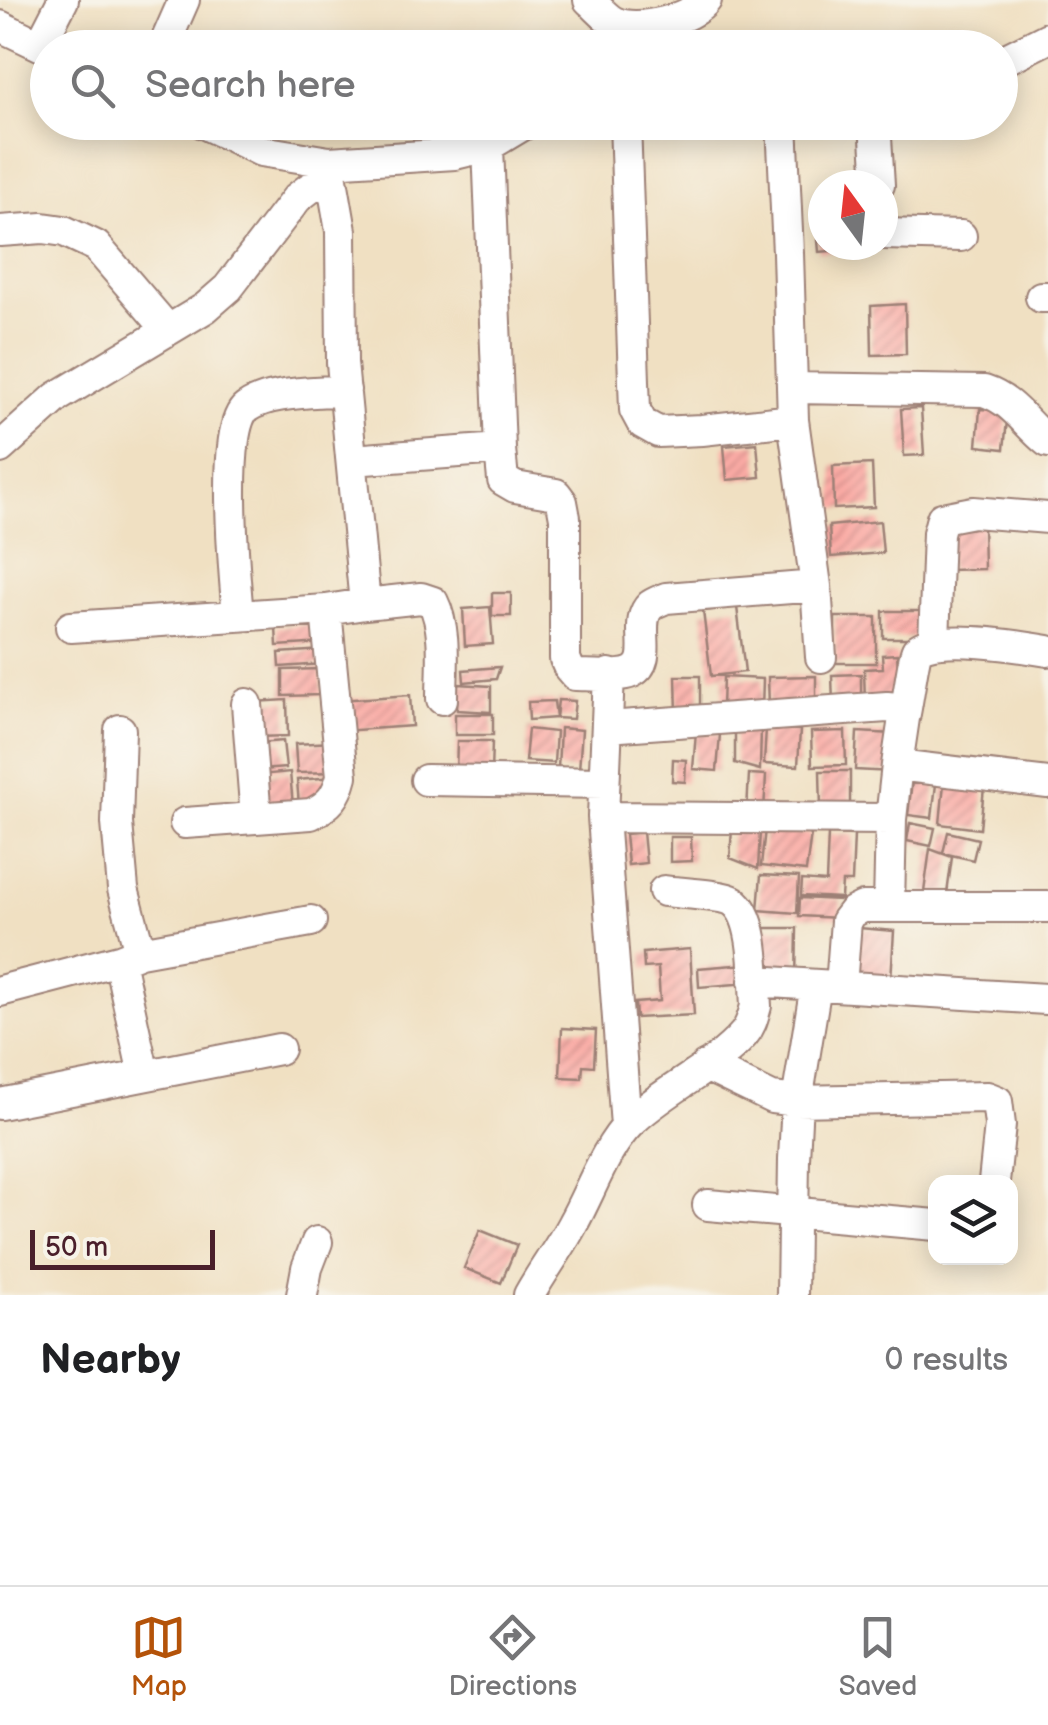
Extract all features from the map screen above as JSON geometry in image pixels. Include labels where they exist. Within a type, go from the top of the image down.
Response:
[{"type":"street","points":[[51,30],[63,0]]},
{"type":"street","points":[[171,30],[184,0]]},
{"type":"street","points":[[590,0],[614,22],[637,27],[700,9],[706,0]]},
{"type":"street","points":[[0,26],[30,40]]},
{"type":"street","points":[[1018,53],[1048,38]]},
{"type":"street","points":[[238,140],[260,151],[330,170],[455,154],[498,140]]},
{"type":"street","points":[[626,140],[635,410],[642,424],[658,432],[793,420]]},
{"type":"street","points":[[783,140],[793,420],[822,657]]},
{"type":"street","points":[[876,140],[878,170]]},
{"type":"street","points":[[488,146],[503,480],[515,487],[556,494],[562,502],[568,668],[575,674],[630,674],[643,657],[643,618],[651,606],[666,598],[816,586]]},
{"type":"street","points":[[0,448],[57,396],[205,308],[228,288],[297,198],[330,170]]},
{"type":"street","points":[[330,170],[341,232],[342,363],[365,604]]},
{"type":"street","points":[[0,231],[64,231],[96,246],[168,330]]},
{"type":"street","points":[[898,234],[962,236]]},
{"type":"street","points":[[792,388],[984,391],[1003,398],[1048,442]]},
{"type":"street","points":[[238,616],[230,506],[234,432],[239,414],[265,398],[345,390]]},
{"type":"street","points":[[352,460],[500,449]]},
{"type":"street","points":[[934,642],[938,533],[942,518],[973,512],[1048,518]]},
{"type":"street","points":[[71,627],[326,610],[421,598],[433,602],[438,612],[442,699]]},
{"type":"street","points":[[185,824],[311,814],[329,806],[342,776],[326,610]]},
{"type":"street","points":[[889,906],[891,819],[916,650],[934,642],[1001,643],[1048,651]]},
{"type":"street","points":[[609,674],[603,816],[626,1126]]},
{"type":"street","points":[[247,704],[256,818]]},
{"type":"street","points":[[607,727],[887,706],[898,708],[904,718]]},
{"type":"street","points":[[120,730],[117,823],[144,1074]]},
{"type":"street","points":[[898,766],[1048,784]]},
{"type":"street","points":[[426,780],[604,782]]},
{"type":"street","points":[[603,816],[891,819]]},
{"type":"street","points":[[529,1295],[626,1126],[746,1032],[756,1006],[750,928],[743,911],[732,900],[664,891]]},
{"type":"street","points":[[792,1295],[797,1101],[846,921],[852,912],[863,907],[1048,907]]},
{"type":"street","points":[[0,991],[130,956],[311,920]]},
{"type":"street","points":[[754,981],[1046,999]]},
{"type":"street","points":[[0,1104],[279,1049]]},
{"type":"street","points":[[706,1066],[772,1098],[797,1101],[987,1097],[998,1101],[1000,1125],[995,1175]]},
{"type":"street","points":[[708,1205],[928,1224]]},
{"type":"street","points":[[302,1295],[317,1242]]},
{"type":"building","points":[[905,304],[906,354],[872,355],[871,306]]},
{"type":"building","points":[[921,408],[924,455],[904,456],[901,409]]},
{"type":"building","points":[[980,409],[1008,411],[1004,449],[977,446]]},
{"type":"building","points":[[757,443],[760,477],[727,480],[724,446]]},
{"type":"building","points":[[872,464],[874,507],[834,509],[833,466]]},
{"type":"building","points":[[880,521],[883,553],[831,557],[829,526]]},
{"type":"building","points":[[983,522],[984,569],[949,570],[949,523]]},
{"type":"building","points":[[492,593],[511,593],[511,616],[492,616]]},
{"type":"building","points":[[490,607],[493,644],[465,646],[463,609]]},
{"type":"building","points":[[737,607],[745,672],[711,676],[703,611]]},
{"type":"building","points":[[883,611],[928,611],[928,638],[883,638]]},
{"type":"building","points":[[835,617],[876,617],[876,663],[835,663]]},
{"type":"building","points":[[317,624],[324,643],[277,646],[276,627]]},
{"type":"building","points":[[323,650],[324,664],[280,667],[279,653]]},
{"type":"building","points":[[897,654],[900,701],[865,702],[864,669],[883,668],[882,655]]},
{"type":"building","points":[[500,667],[496,679],[464,682],[463,670]]},
{"type":"building","points":[[321,669],[322,695],[283,696],[283,670]]},
{"type":"building","points":[[861,674],[861,705],[833,705],[832,675]]},
{"type":"building","points":[[676,676],[700,676],[700,715],[677,716]]},
{"type":"building","points":[[816,676],[816,706],[769,707],[768,677]]},
{"type":"building","points":[[723,677],[763,679],[762,710],[722,708]]},
{"type":"building","points":[[458,684],[491,686],[491,712],[457,710]]},
{"type":"building","points":[[410,695],[412,726],[342,731],[340,700]]},
{"type":"building","points":[[287,700],[288,736],[256,737],[254,702]]},
{"type":"building","points":[[558,700],[575,701],[573,719],[556,718]]},
{"type":"building","points":[[554,701],[556,718],[529,720],[528,702]]},
{"type":"building","points":[[455,714],[493,714],[493,735],[455,735]]},
{"type":"building","points":[[560,728],[582,730],[579,770],[558,769]]},
{"type":"building","points":[[735,728],[761,728],[760,770],[735,763]]},
{"type":"building","points":[[766,728],[800,730],[798,766],[764,764]]},
{"type":"building","points":[[528,729],[556,732],[554,763],[525,761]]},
{"type":"building","points":[[845,731],[846,765],[812,766],[811,732]]},
{"type":"building","points":[[696,732],[720,734],[717,771],[693,769]]},
{"type":"building","points":[[857,732],[894,734],[892,772],[855,770]]},
{"type":"building","points":[[283,741],[286,768],[260,770],[258,743]]},
{"type":"building","points":[[457,741],[492,741],[491,774],[456,774]]},
{"type":"building","points":[[334,742],[335,772],[297,773],[295,744]]},
{"type":"building","points":[[673,759],[686,760],[685,782],[672,781]]},
{"type":"building","points":[[820,771],[850,771],[850,809],[821,810]]},
{"type":"building","points":[[290,772],[293,806],[262,809],[259,775]]},
{"type":"building","points":[[749,774],[766,775],[764,811],[747,810]]},
{"type":"building","points":[[335,777],[325,804],[299,806],[297,780]]},
{"type":"building","points":[[912,781],[936,784],[932,818],[908,815]]},
{"type":"building","points":[[944,783],[984,787],[980,829],[940,824]]},
{"type":"building","points":[[910,823],[935,828],[931,846],[907,841]]},
{"type":"building","points":[[732,829],[760,831],[758,869],[730,858]]},
{"type":"building","points":[[765,829],[811,834],[806,871],[761,866]]},
{"type":"building","points":[[643,832],[646,863],[628,865],[625,834]]},
{"type":"building","points":[[948,832],[978,839],[973,860],[943,853]]},
{"type":"building","points":[[828,834],[854,835],[852,882],[842,882],[841,898],[801,896],[802,880],[826,882]]},
{"type":"building","points":[[670,837],[691,837],[692,861],[670,862]]},
{"type":"building","points":[[930,849],[952,857],[947,894],[924,892]]},
{"type":"building","points":[[761,875],[799,877],[797,913],[758,910]]},
{"type":"building","points":[[800,898],[841,900],[840,918],[799,916]]},
{"type":"building","points":[[760,928],[797,928],[796,981],[759,981]]},
{"type":"building","points":[[859,928],[894,931],[891,980],[855,978]]},
{"type":"building","points":[[690,949],[694,1015],[636,1018],[635,1003],[660,1001],[658,967],[644,968],[643,953]]},
{"type":"building","points":[[746,964],[748,983],[699,987],[698,968]]},
{"type":"building","points":[[562,1028],[596,1030],[594,1066],[583,1065],[582,1078],[560,1077]]},
{"type":"building","points":[[480,1230],[517,1245],[501,1283],[464,1268]]}]
